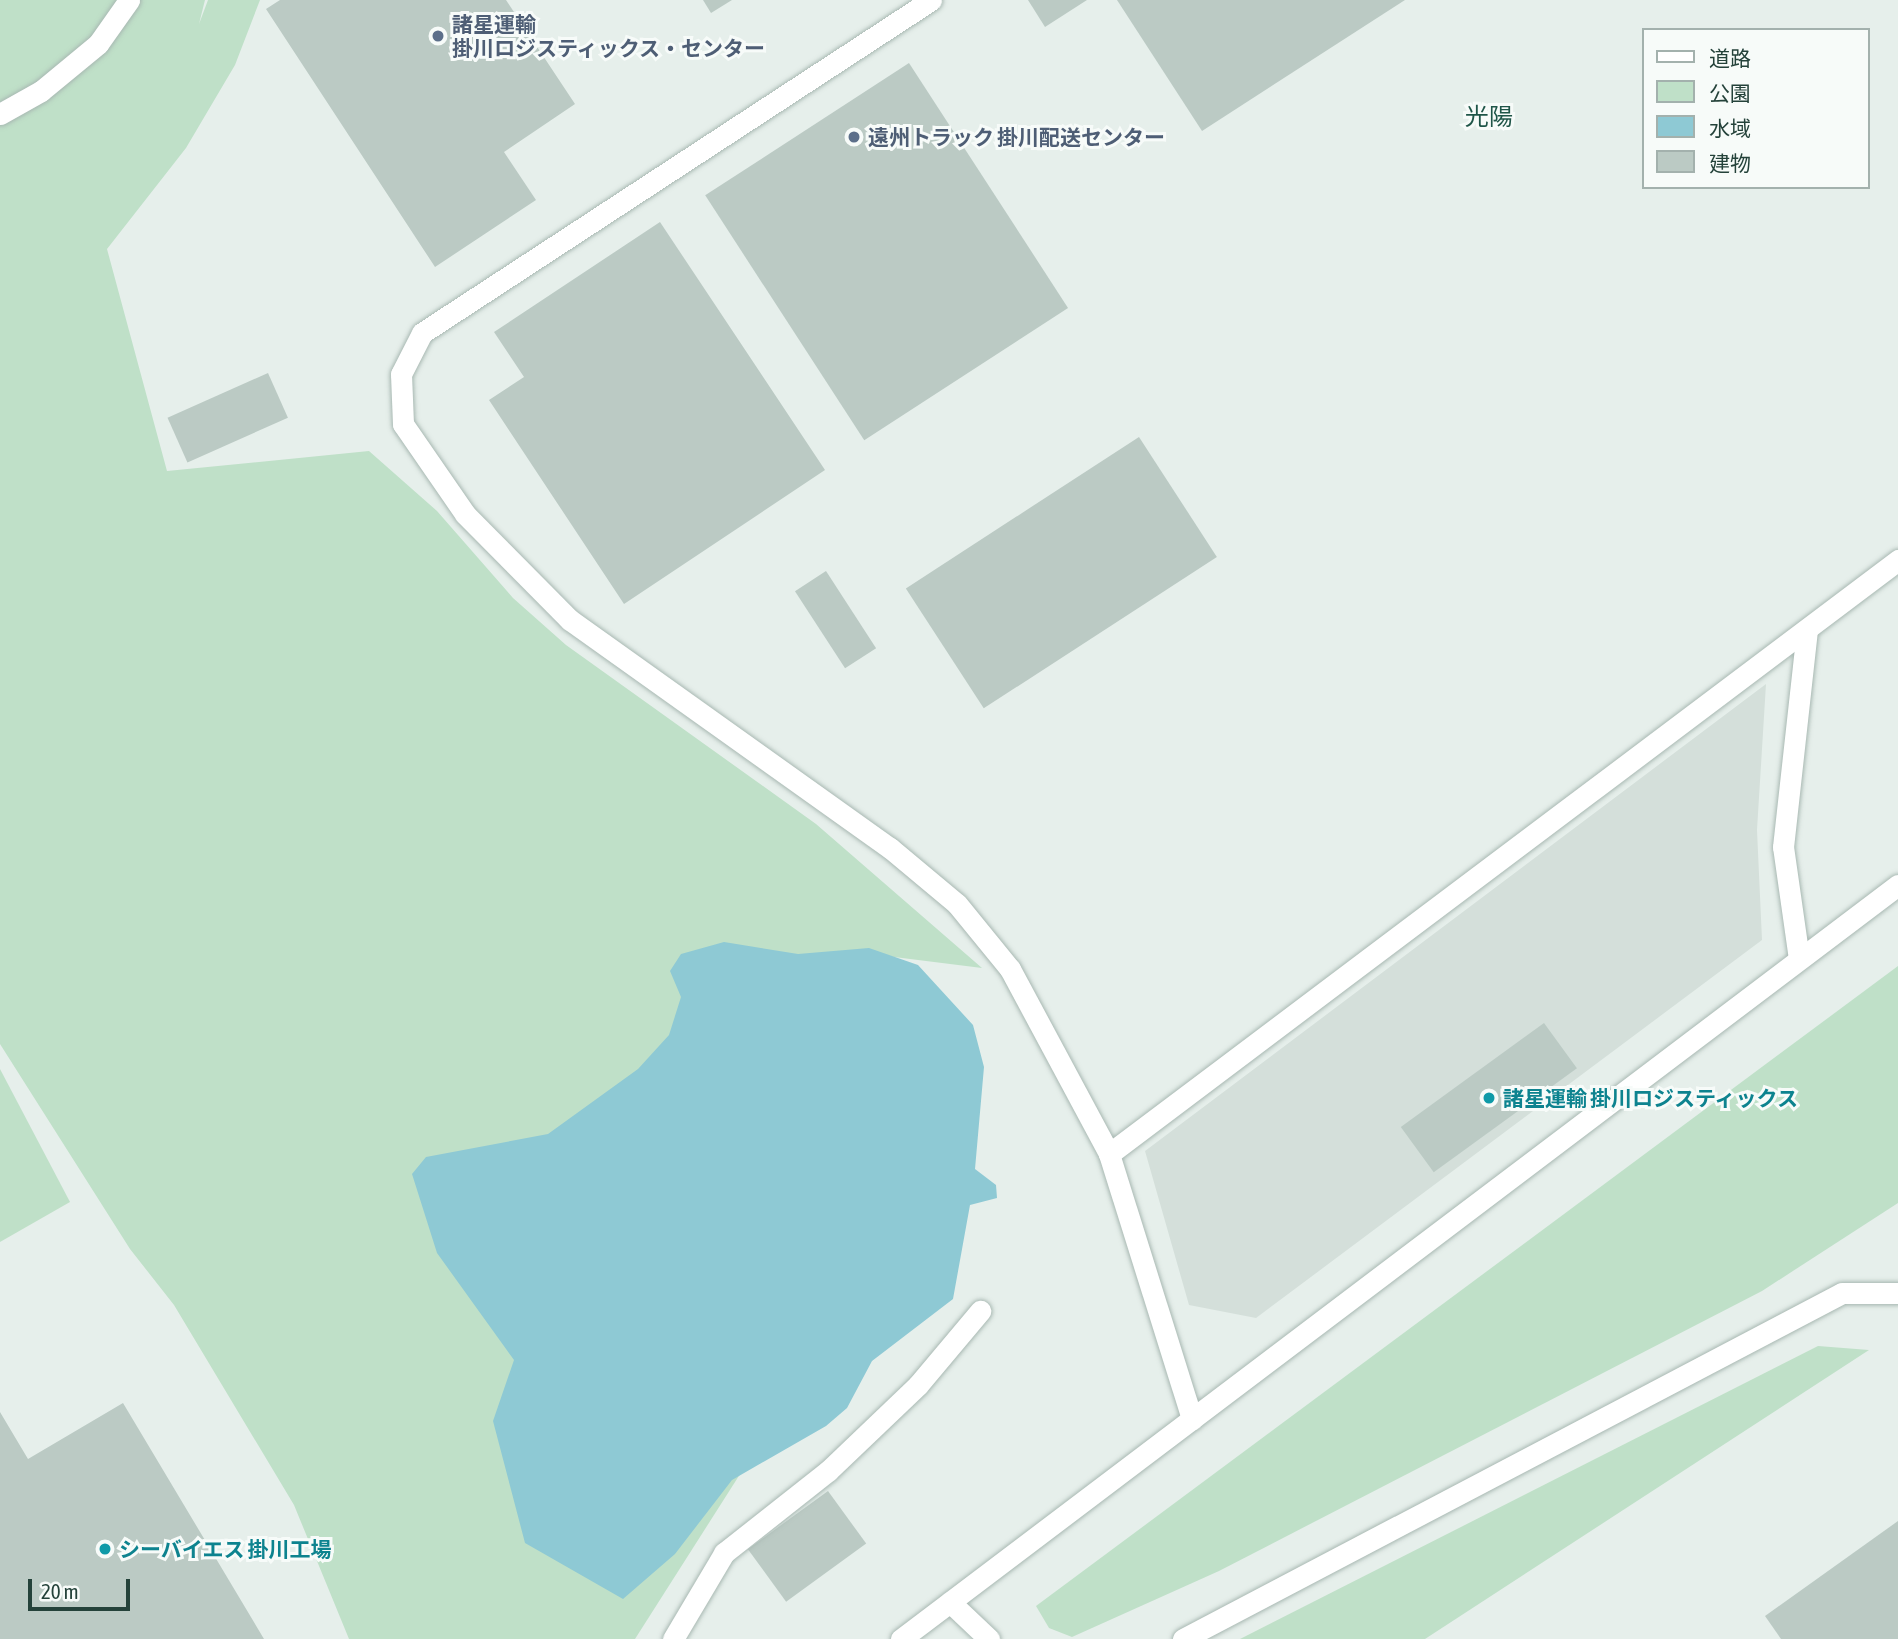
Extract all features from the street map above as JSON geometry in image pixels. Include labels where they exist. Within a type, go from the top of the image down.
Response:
[{"type":"street","points":[[0,114],[41,91],[98,44],[129,0]]},
{"type":"street","points":[[931,0],[422,333],[401,374],[403,424],[465,514],[570,620],[890,848],[957,904],[1010,969],[1109,1154],[1192,1419]]},
{"type":"street","points":[[1109,1154],[1898,560]]},
{"type":"street","points":[[1799,959],[1783,847],[1807,629]]},
{"type":"street","points":[[901,1639],[1898,885]]},
{"type":"street","points":[[1183,1639],[1842,1293],[1898,1293]]},
{"type":"street","points":[[673,1639],[724,1553],[858,1442],[918,1385],[980,1311]]},
{"type":"street","points":[[950,1602],[989,1639]]},
{"type":"shaded area","points":[[1766,684],[1757,830],[1762,940],[1256,1318],[1189,1305],[1145,1151]]},
{"type":"green space","points":[[0,0],[205,0],[199,24],[208,0],[260,0],[235,65],[186,148],[107,249],[167,471],[369,451],[437,511],[513,598],[566,645],[816,824],[982,968],[846,951],[793,1391],[635,1639],[349,1639],[294,1505],[174,1305],[130,1249],[0,1044]]},
{"type":"green space","points":[[1898,966],[1898,1203],[1762,1291],[1219,1571],[1072,1637],[1049,1628],[1036,1606]]},
{"type":"green space","points":[[0,1069],[70,1202],[0,1242]]},
{"type":"green space","points":[[1818,1346],[1869,1350],[1425,1639],[1240,1639]]},
{"type":"water","points":[[724,942],[798,954],[869,948],[918,965],[973,1025],[984,1067],[975,1169],[996,1185],[997,1198],[970,1205],[953,1299],[872,1361],[847,1408],[826,1426],[732,1480],[675,1554],[623,1599],[525,1543],[493,1421],[514,1360],[437,1253],[412,1174],[426,1157],[548,1134],[638,1069],[669,1035],[681,997],[670,971],[681,954]]},
{"type":"building","points":[[280,0],[506,0],[575,104],[504,152],[536,200],[435,267],[266,9]]},
{"type":"building","points":[[703,0],[732,0],[711,13]]},
{"type":"building","points":[[1028,0],[1087,0],[1045,27]]},
{"type":"building","points":[[1117,0],[1405,0],[1202,131]]},
{"type":"building","points":[[909,63],[1068,308],[864,440],[705,195]]},
{"type":"building","points":[[660,222],[825,470],[624,604],[489,400],[524,377],[494,332]]},
{"type":"building","points":[[268,373],[288,418],[187,463],[168,418]]},
{"type":"building","points":[[1139,437],[1217,557],[984,708],[906,588]]},
{"type":"building","points":[[826,571],[876,648],[845,668],[795,591]]},
{"type":"building","name":"諸星運輸 掛川ロジスティックス","points":[[1544,1023],[1577,1068],[1434,1172],[1401,1127]]},
{"type":"building","name":"シーバイエス 掛川工場","points":[[123,1403],[264,1639],[0,1639],[0,1412],[28,1459]]},
{"type":"building","points":[[828,1491],[866,1544],[786,1602],[748,1549]]},
{"type":"building","points":[[1898,1521],[1898,1639],[1781,1639],[1765,1616]]},
{"type":"place","name":"諸星運輸 掛川ロジスティックス・センター","points":[[438,36]]},
{"type":"place","name":"遠州トラック 掛川配送センター","points":[[854,137]]},
{"type":"place","name":"諸星運輸 掛川ロジスティックス","points":[[1489,1098]]},
{"type":"place","name":"シーバイエス 掛川工場","points":[[105,1549]]},
{"type":"district","name":"光陽","points":[[1489,117]]}]
